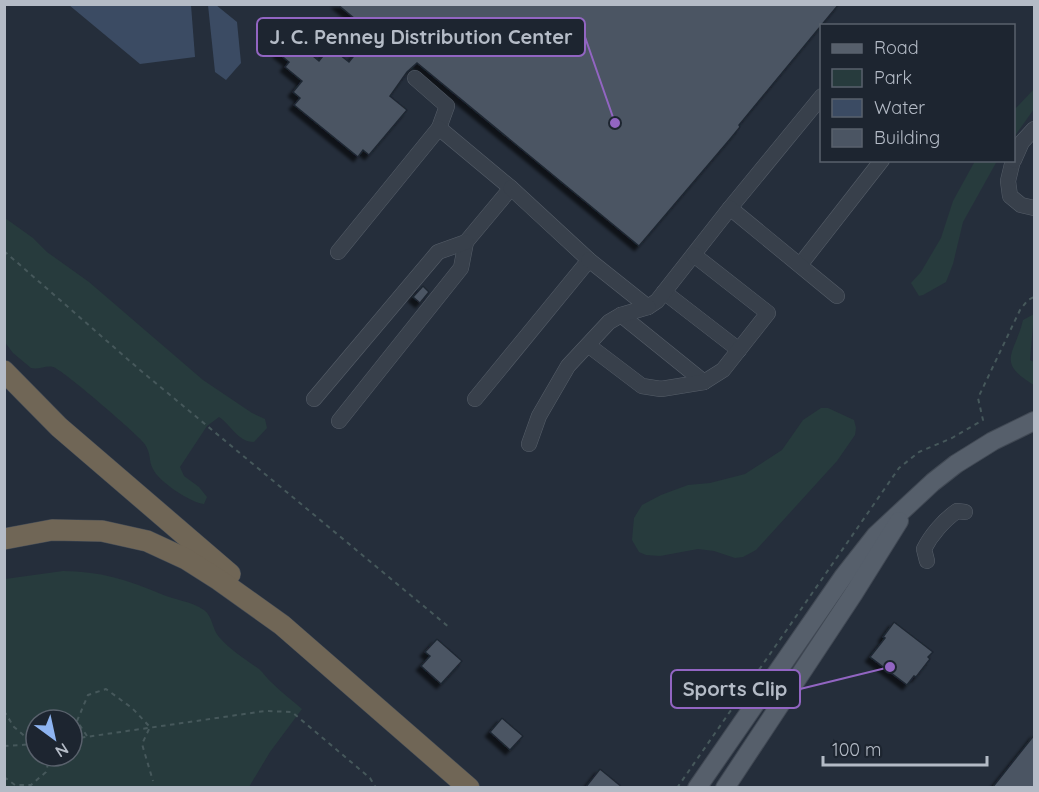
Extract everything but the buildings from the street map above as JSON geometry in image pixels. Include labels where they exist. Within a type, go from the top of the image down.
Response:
[{"type":"highway","points":[[4,371],[59,427],[224,568],[268,614],[469,788]]},
{"type":"highway","points":[[4,539],[33,532],[69,529],[102,531],[133,537],[161,546],[186,559],[268,614]]},
{"type":"main road","points":[[697,788],[843,577],[876,536],[933,482],[956,464],[993,441],[1035,421]]},
{"type":"main road","points":[[725,788],[880,553],[906,509]]},
{"type":"main road","points":[[745,719],[763,731]]},
{"type":"street","points":[[338,252],[439,128],[447,106],[415,78]]},
{"type":"street","points":[[529,444],[539,416],[567,366],[609,322],[621,315],[648,307],[657,301],[820,98]]},
{"type":"street","points":[[439,128],[511,188],[590,260],[648,307]]},
{"type":"street","points":[[1015,156],[1022,142],[1035,129]]},
{"type":"street","points":[[800,265],[880,162]]},
{"type":"street","points":[[1013,162],[1008,181],[1010,196],[1022,205],[1035,208]]},
{"type":"street","points":[[339,421],[461,268],[466,242],[511,188]]},
{"type":"street","points":[[730,208],[837,296]]},
{"type":"street","points":[[314,399],[438,252],[466,242]]},
{"type":"street","points":[[588,345],[642,386],[661,388],[704,382],[723,370],[768,313],[694,255]]},
{"type":"street","points":[[476,399],[590,260]]},
{"type":"street","points":[[664,292],[739,350]]},
{"type":"street","points":[[621,315],[704,382]]},
{"type":"street","points":[[927,561],[924,549],[928,543],[950,516],[957,511],[965,512]]},
{"type":"path","points":[[4,251],[140,370],[450,628]]},
{"type":"path","points":[[945,441],[983,420],[978,398],[1020,310],[1028,300],[1035,297]]},
{"type":"path","points":[[87,736],[77,721],[88,695],[106,689],[132,708],[150,727]]},
{"type":"path","points":[[4,711],[14,727],[24,735]]},
{"type":"path","points":[[84,737],[265,711],[292,712],[370,778],[376,788]]},
{"type":"path","points":[[150,727],[142,744],[153,781]]},
{"type":"path","points":[[4,746],[24,745]]},
{"type":"path","points":[[4,777],[15,785],[31,785],[46,772],[47,768]]},
{"type":"green space","points":[[1034,89],[1034,109],[1015,136],[1015,109]]},
{"type":"green space","points":[[974,162],[996,162],[963,222],[953,264],[946,282],[919,296],[911,283],[921,272],[941,238],[953,201]]},
{"type":"green space","points":[[5,218],[89,282],[203,380],[252,413],[265,419],[267,428],[254,442],[243,439],[219,417],[207,426],[180,467],[184,476],[199,487],[207,497],[204,504],[183,496],[161,479],[153,469],[144,443],[84,390],[53,367],[31,368],[13,353],[4,341]]},
{"type":"green space","points":[[1034,314],[1030,360],[1034,362],[1034,385],[1015,370],[1011,357],[1023,320]]},
{"type":"green space","points":[[821,408],[828,408],[854,420],[855,435],[837,461],[756,550],[743,557],[735,558],[714,551],[698,549],[660,556],[639,552],[632,540],[634,518],[642,505],[688,485],[710,483],[745,474],[782,450],[803,420]]},
{"type":"green space","points":[[63,571],[89,573],[125,581],[194,605],[207,613],[223,642],[259,669],[302,709],[270,752],[249,787],[5,787],[5,579]]},
{"type":"water","points":[[69,5],[191,5],[195,57],[140,64]]},
{"type":"water","points":[[208,5],[216,5],[237,22],[241,63],[226,80],[215,72]]},
{"type":"place","name":"J. C. Penney Distribution Center","points":[[615,123]]},
{"type":"place","name":"Sports Clip","points":[[890,667]]}]
